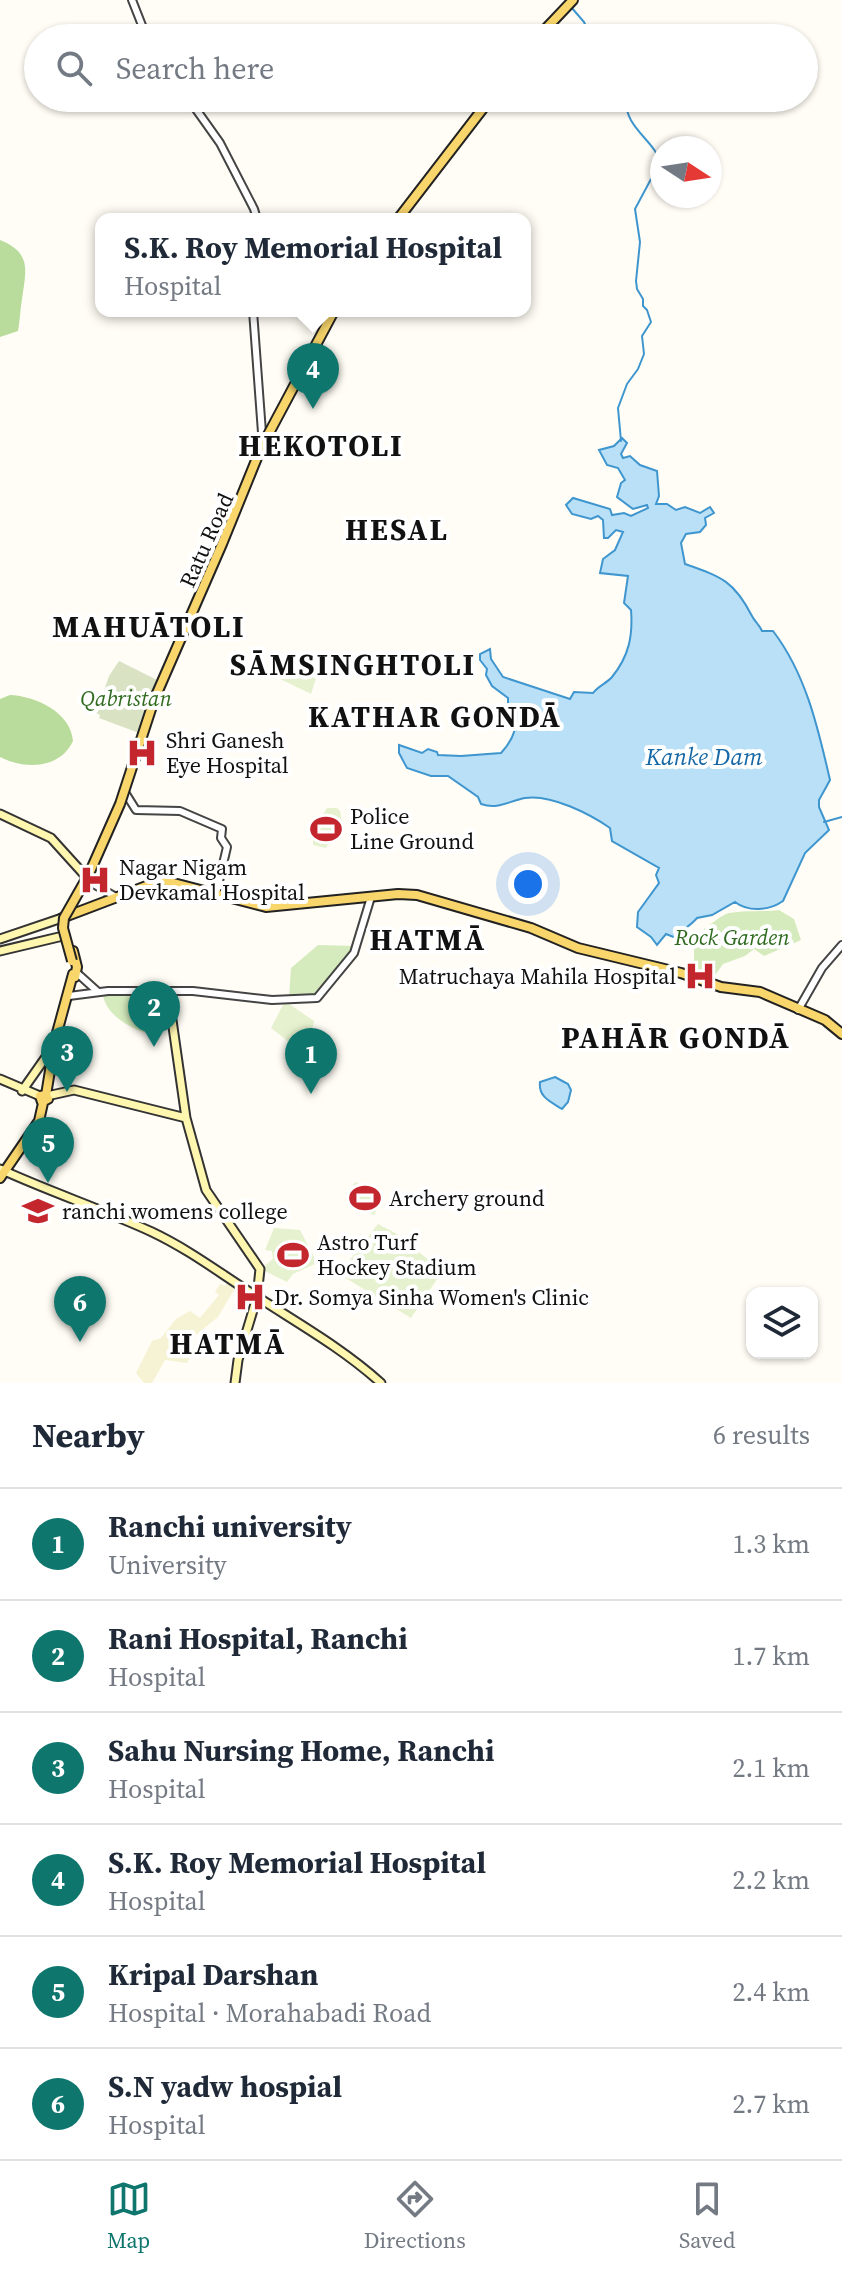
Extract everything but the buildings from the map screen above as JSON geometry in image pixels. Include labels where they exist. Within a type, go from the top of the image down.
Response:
[{"type":"main road","points":[[548,24],[568,3]]},
{"type":"main road","points":[[401,213],[478,112]]},
{"type":"main road","points":[[402,213],[478,112]]},
{"type":"main road","points":[[331,317],[261,448],[154,700],[120,804],[89,874],[64,918],[63,928],[75,976],[55,1044],[39,1121],[4,1171],[154,1233],[199,1257],[318,1334],[381,1383]]},
{"type":"main road","name":"Ratu Road","points":[[87,880],[120,799],[155,694],[263,446],[331,317]]},
{"type":"main road","name":"Ratu Road","points":[[87,880],[127,798],[155,705],[233,528],[263,446]]},
{"type":"main road","points":[[0,815],[49,839],[87,880],[64,918],[63,936],[75,976]]},
{"type":"main road","points":[[0,939],[162,880],[272,908],[371,898]]},
{"type":"main road","points":[[118,897],[163,883],[275,911],[403,894],[425,897],[531,928],[578,948],[681,973],[730,989],[755,991],[825,1020],[842,1035]]},
{"type":"main road","points":[[64,918],[75,976]]},
{"type":"main road","points":[[0,951],[63,936]]},
{"type":"main road","points":[[167,992],[185,1118],[205,1194],[258,1271],[234,1383]]},
{"type":"main road","points":[[22,1090],[55,1044]]},
{"type":"main road","points":[[0,1080],[45,1096],[66,1090],[81,1091],[185,1118]]},
{"type":"street","points":[[131,0],[140,24]]},
{"type":"street","points":[[199,112],[220,143],[255,213]]},
{"type":"street","points":[[254,317],[263,446]]},
{"type":"street","points":[[127,798],[136,810],[180,811],[221,828],[227,847],[216,894]]},
{"type":"street","points":[[87,880],[118,897]]},
{"type":"street","points":[[70,996],[100,992],[193,991],[272,1000],[317,998],[354,953],[371,898]]},
{"type":"street","points":[[799,1009],[820,970],[842,945]]},
{"type":"street","points":[[75,976],[100,992]]},
{"type":"shaded area","points":[[228,1282],[235,1288],[218,1317],[183,1345],[192,1354],[187,1363],[165,1360],[152,1383],[144,1383],[136,1373],[152,1341],[161,1338],[176,1319],[190,1311],[200,1318],[219,1295],[215,1292],[220,1284],[225,1286]]},
{"type":"green space","points":[[0,240],[18,251],[25,271],[18,331],[0,337]]},
{"type":"green space","points":[[289,656],[319,669],[311,694],[276,677],[283,659]]},
{"type":"green space","name":"Qabristan","points":[[119,661],[159,681],[139,733],[99,718],[100,715],[96,713],[109,676]]},
{"type":"green space","points":[[10,695],[40,702],[66,722],[73,741],[60,757],[51,762],[31,765],[0,757],[0,699]]},
{"type":"green space","name":"Police Line Ground","points":[[327,808],[337,808],[342,822],[326,848],[313,845],[313,830]]},
{"type":"green space","name":"Rock Garden","points":[[779,910],[794,919],[801,940],[764,956],[754,949],[723,964],[711,981],[704,979],[694,967],[694,947],[705,933],[704,929],[717,919],[731,913]]},
{"type":"green space","points":[[318,945],[355,946],[347,961],[325,982],[319,993],[289,998],[291,968]]},
{"type":"green space","points":[[147,994],[148,1007],[161,1007],[165,1016],[154,1035],[138,1030],[115,1016],[103,995]]},
{"type":"green space","points":[[285,1001],[314,1021],[306,1060],[271,1028]]},
{"type":"green space","name":"Archery ground","points":[[355,1182],[384,1196],[374,1215],[346,1200]]},
{"type":"green space","points":[[378,1224],[399,1235],[438,1268],[439,1276],[411,1318],[339,1274]]},
{"type":"green space","name":"Astro Turf Hockey Stadium","points":[[274,1228],[300,1230],[317,1263],[293,1274],[287,1282],[263,1267],[273,1259],[272,1251],[265,1250]]},
{"type":"water","name":"Kanke Dam","points":[[622,438],[627,443],[621,454],[623,458],[630,456],[640,465],[657,471],[659,496],[656,504],[667,504],[676,510],[685,507],[700,513],[710,507],[714,513],[705,518],[706,525],[700,532],[686,534],[681,543],[685,564],[726,582],[739,595],[762,631],[773,631],[802,683],[830,780],[819,800],[829,830],[805,853],[783,901],[759,909],[735,902],[712,915],[697,918],[676,938],[666,934],[657,945],[637,927],[638,912],[659,883],[656,875],[659,868],[612,841],[610,828],[581,811],[546,799],[525,798],[493,806],[481,804],[478,797],[448,776],[431,776],[407,768],[399,753],[399,745],[422,753],[428,749],[438,755],[501,753],[514,732],[515,715],[514,708],[508,705],[508,698],[492,686],[486,675],[487,669],[480,660],[480,654],[490,649],[491,659],[503,677],[570,699],[574,692],[593,693],[618,669],[626,653],[631,628],[631,610],[624,603],[628,576],[600,573],[603,559],[615,550],[623,532],[616,530],[604,538],[603,520],[598,516],[591,519],[572,514],[566,505],[573,498],[610,509],[612,515],[624,513],[631,516],[648,508],[647,505],[633,509],[617,497],[625,480],[618,468],[607,465],[599,450],[614,446]]},
{"type":"water","points":[[555,1077],[568,1084],[571,1090],[568,1102],[562,1109],[541,1092],[540,1082]]},
{"type":"waterway","points":[[571,7],[585,24]]},
{"type":"waterway","points":[[628,112],[650,144]]},
{"type":"waterway","points":[[621,441],[618,408],[644,354],[642,336],[651,322],[637,289],[640,242],[635,209],[650,181]]},
{"type":"waterway","points":[[824,822],[842,817]]},
{"type":"place","name":"S.K. Roy Memorial Hospital","points":[[313,409]]},
{"type":"place","name":"Shri Ganesh Eye Hospital","points":[[142,753]]},
{"type":"place","name":"Police Line Ground","points":[[326,829]]},
{"type":"place","name":"Nagar Nigam Devkamal Hospital","points":[[95,880]]},
{"type":"place","name":"Matruchaya Mahila Hospital","points":[[700,976]]},
{"type":"place","name":"Rani Hospital, Ranchi","points":[[154,1047]]},
{"type":"place","name":"Sahu Nursing Home, Ranchi","points":[[67,1092]]},
{"type":"place","name":"Ranchi university","points":[[311,1094]]},
{"type":"place","name":"Kripal Darshan","points":[[48,1183]]},
{"type":"place","name":"Archery ground","points":[[365,1198]]},
{"type":"place","name":"ranchi womens college","points":[[38,1211]]},
{"type":"place","name":"Astro Turf Hockey Stadium","points":[[293,1255]]},
{"type":"place","name":"Dr. Somya Sinha Women's Clinic","points":[[250,1297]]},
{"type":"place","name":"S.N yadw hospial","points":[[80,1342]]},
{"type":"district","name":"HEKOTOLI","points":[[321,446]]},
{"type":"district","name":"HESAL","points":[[397,530]]},
{"type":"district","name":"MAHUĀTOLI","points":[[149,627]]},
{"type":"district","name":"SĀMSINGHTOLI","points":[[353,665]]},
{"type":"district","name":"KATHAR GONDĀ","points":[[435,717]]},
{"type":"district","name":"HATMĀ","points":[[428,940]]},
{"type":"district","name":"PAHĀR GONDĀ","points":[[676,1038]]},
{"type":"district","name":"HATMĀ","points":[[228,1344]]}]
